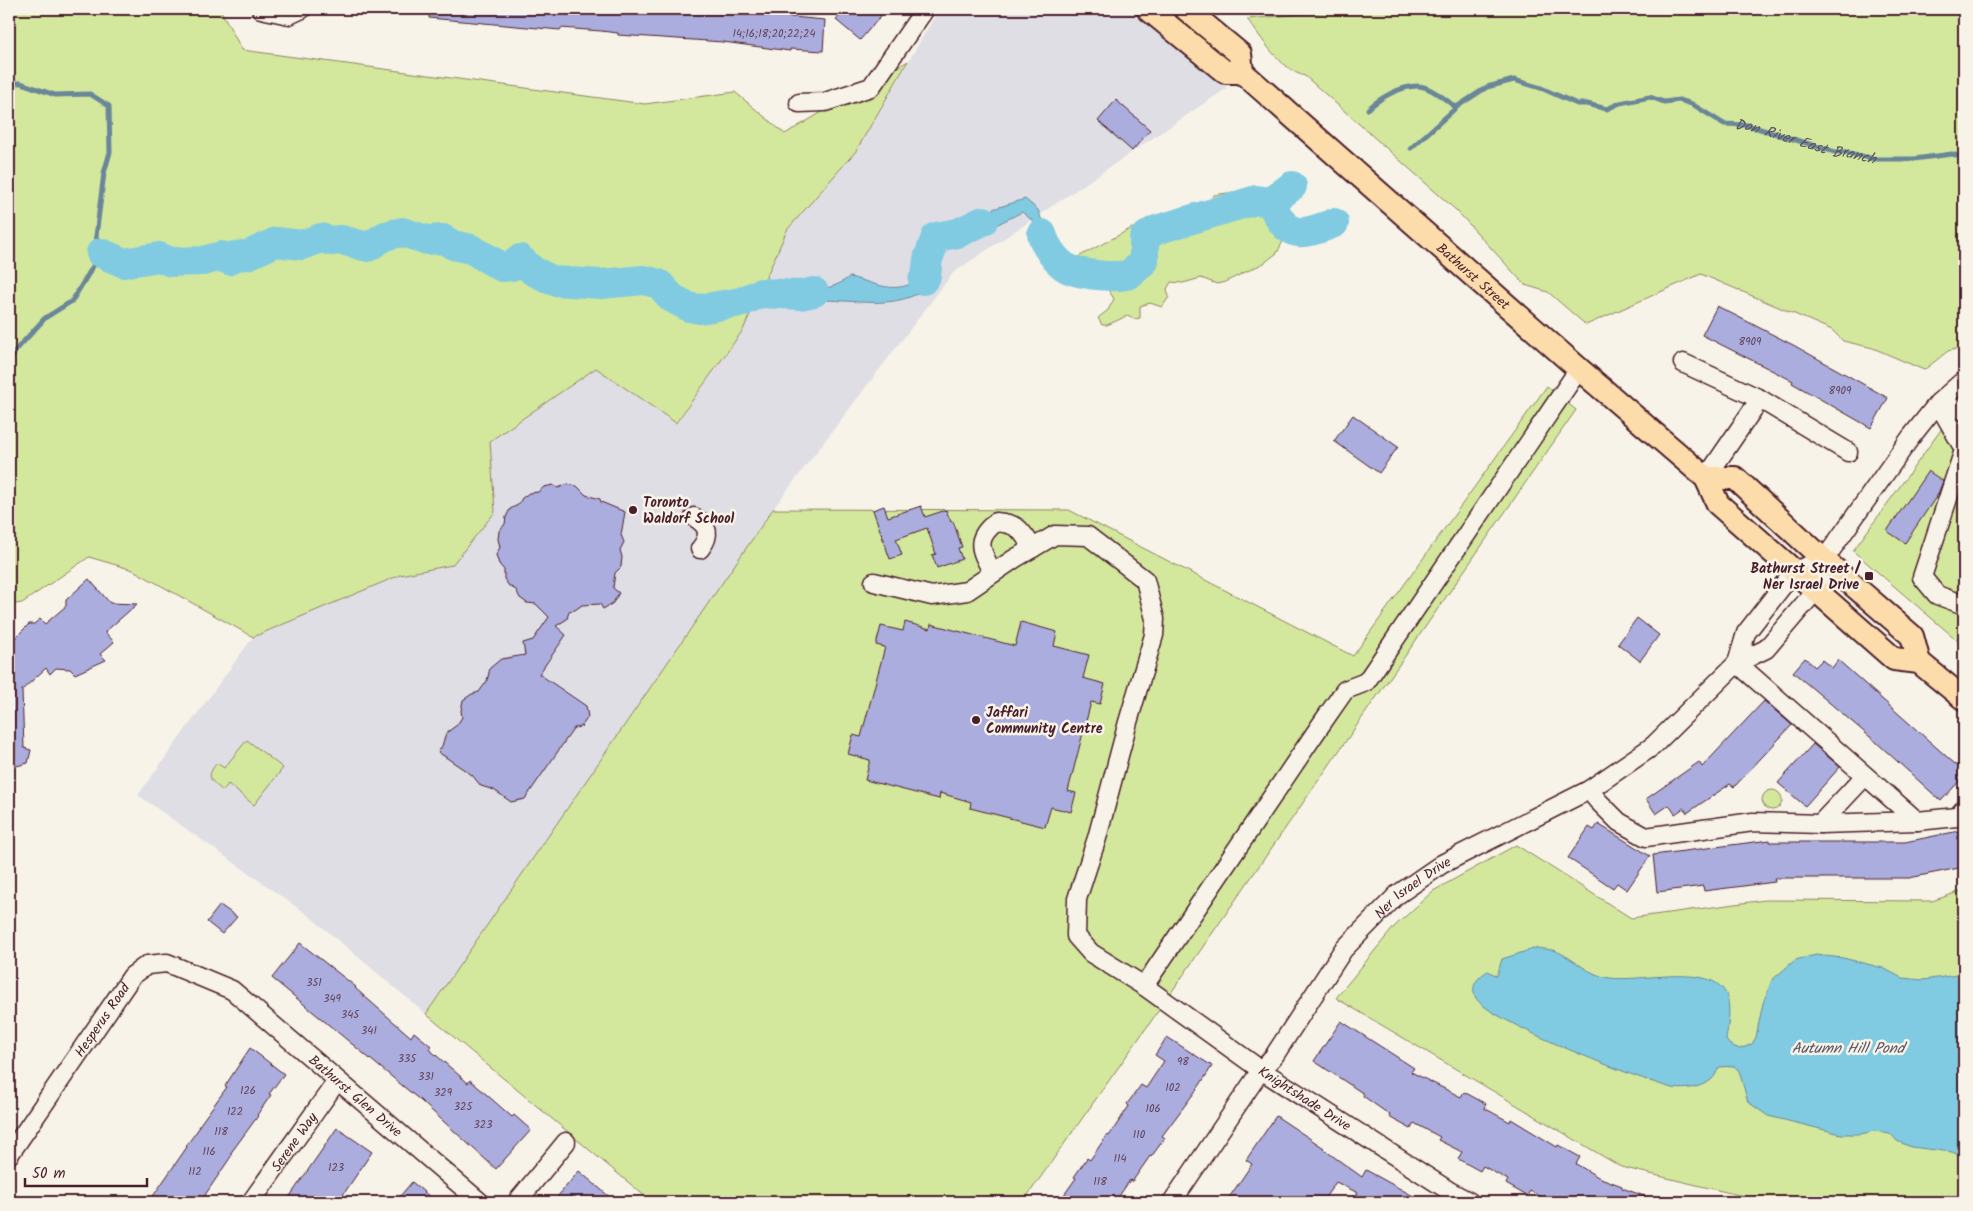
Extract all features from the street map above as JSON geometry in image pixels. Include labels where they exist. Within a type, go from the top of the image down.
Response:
[{"type":"main road","name":"Bathurst Street","points":[[1148,9],[1225,72],[1242,72],[1579,369],[1706,478],[1718,504],[1894,659],[1919,662]]},
{"type":"main road","points":[[1186,9],[1240,54],[1242,72]]},
{"type":"main road","points":[[1706,478],[1735,478],[1824,560],[1912,636],[1919,662],[1964,699]]},
{"type":"street","points":[[261,9],[290,15],[302,9]]},
{"type":"street","points":[[799,103],[825,102],[871,87],[925,9]]},
{"type":"street","points":[[1683,363],[1760,399],[1848,452]]},
{"type":"street","points":[[1144,986],[1345,690],[1366,682],[1579,369]]},
{"type":"street","points":[[1794,571],[1824,560],[1911,437],[1938,403],[1964,380]]},
{"type":"street","points":[[1706,478],[1760,399]]},
{"type":"street","points":[[1938,403],[1964,411]]},
{"type":"street","points":[[1938,403],[1964,450],[1922,577],[1937,596],[1964,605]]},
{"type":"street","points":[[694,518],[703,522],[707,531],[706,541],[700,549]]},
{"type":"street","points":[[993,573],[982,554],[980,541],[985,530],[996,522],[1010,523],[1018,526],[1032,548]]},
{"type":"street","name":"Knightshade Drive","points":[[874,582],[932,596],[966,591],[1055,535],[1088,536],[1145,580],[1155,619],[1154,635],[1128,722],[1097,838],[1077,899],[1076,936],[1091,953],[1144,986],[1261,1070],[1448,1197],[1470,1202]]},
{"type":"street","name":"Ner Israel Drive","points":[[1172,1202],[1261,1070],[1274,1056],[1343,950],[1397,895],[1442,864],[1589,790],[1653,746],[1737,663],[1766,648],[1816,590],[1824,560]]},
{"type":"street","name":"Ner Israel Drive","points":[[1737,663],[1746,633],[1794,571]]},
{"type":"street","points":[[1737,663],[1917,821]]},
{"type":"street","points":[[1820,824],[1866,776]]},
{"type":"street","points":[[1589,790],[1619,822],[1646,838],[1753,822],[1820,824],[1917,821],[1957,817],[1964,809]]},
{"type":"street","name":"Hesperus Road","points":[[9,1155],[123,987],[136,971],[151,964],[167,963],[232,990]]},
{"type":"street","name":"Bathurst Glen Drive","points":[[232,990],[480,1202]]},
{"type":"street","name":"Serene Way","points":[[251,1202],[337,1081]]},
{"type":"street","points":[[517,1202],[566,1142]]},
{"type":"shaded area","name":"Toronto Waldorf School","points":[[939,9],[1127,9],[1227,88],[953,273],[773,509],[426,1014],[308,915],[138,795],[253,637],[400,575],[452,565],[495,512],[490,441],[596,368],[677,423],[743,330],[787,230],[856,151]]},
{"type":"green space","points":[[9,9],[220,9],[242,50],[645,104],[735,92],[785,134],[908,61],[856,151],[787,230],[743,330],[676,423],[596,368],[490,441],[495,512],[452,565],[400,575],[253,637],[133,570],[89,557],[22,603],[9,605]]},
{"type":"green space","points":[[1358,9],[1964,9],[1964,347],[1948,351],[1924,370],[1873,348],[1843,341],[1832,330],[1701,274],[1586,325],[1548,292],[1525,285],[1457,211],[1305,76],[1296,73],[1280,60],[1265,44],[1247,19]]},
{"type":"green space","points":[[1247,190],[1267,195],[1285,192],[1281,204],[1283,215],[1301,226],[1314,227],[1315,232],[1313,236],[1283,241],[1277,253],[1264,263],[1225,282],[1217,284],[1201,278],[1183,283],[1171,282],[1167,289],[1169,297],[1162,307],[1150,303],[1140,306],[1140,318],[1134,319],[1127,316],[1107,325],[1102,325],[1098,318],[1108,310],[1114,299],[1106,286],[1106,279],[1063,273],[1067,263],[1132,228],[1150,231],[1156,226],[1166,226],[1190,211],[1206,205],[1214,195]]},
{"type":"green space","points":[[1547,386],[1576,410],[1159,1010],[1023,1202],[652,1202],[426,1014],[773,509],[1069,510],[1353,656]]},
{"type":"green space","points":[[1964,406],[1964,646],[1853,551],[1951,416]]},
{"type":"green space","points":[[247,740],[283,768],[254,805],[228,784],[223,791],[212,781],[210,775],[217,763],[224,768]]},
{"type":"green space","points":[[1772,790],[1779,793],[1782,800],[1779,807],[1772,810],[1765,807],[1762,800],[1765,793]]},
{"type":"green space","points":[[1516,845],[1631,918],[1765,900],[1932,901],[1964,890],[1964,1202],[1768,1202],[1621,1167],[1336,998],[1394,927],[1433,891]]},
{"type":"water","points":[[1025,199],[1038,210],[1045,234],[1067,263],[1063,273],[1050,262],[1039,240],[1033,221],[1022,212],[942,248],[932,270],[929,286],[917,294],[904,299],[890,302],[816,300],[787,302],[777,301],[773,296],[780,287],[800,291],[816,290],[836,285],[850,277],[887,287],[903,286],[912,283],[921,278],[922,252],[941,237],[949,225],[961,228],[974,221],[980,213]]},
{"type":"water","name":"Autumn Hill Pond","points":[[1536,948],[1556,951],[1603,977],[1622,979],[1685,976],[1700,977],[1713,981],[1722,988],[1728,999],[1729,1013],[1726,1040],[1730,1045],[1740,1049],[1752,1044],[1756,1037],[1763,1003],[1772,980],[1795,960],[1816,955],[1843,958],[1883,968],[1902,978],[1923,980],[1964,974],[1964,1157],[1952,1152],[1911,1147],[1897,1141],[1890,1133],[1874,1131],[1861,1134],[1841,1134],[1768,1116],[1748,1102],[1739,1071],[1734,1066],[1719,1067],[1711,1080],[1701,1085],[1683,1089],[1674,1088],[1655,1083],[1567,1049],[1507,1021],[1476,998],[1474,986],[1481,976],[1488,971],[1497,976],[1502,959]]},
{"type":"building","points":[[430,9],[706,9],[825,20],[823,51],[790,49],[790,51],[723,42],[618,35],[618,33],[601,31],[561,28],[560,30],[429,18]]},
{"type":"building","points":[[845,9],[887,9],[860,40],[836,20]]},
{"type":"building","points":[[1116,100],[1150,130],[1132,151],[1098,121]]},
{"type":"building","points":[[1717,306],[1795,346],[1888,398],[1871,428],[1792,383],[1793,381],[1702,335]]},
{"type":"building","points":[[1353,415],[1398,447],[1379,473],[1334,441]]},
{"type":"building","points":[[1928,471],[1943,481],[1938,494],[1905,543],[1887,531]]},
{"type":"building","points":[[568,484],[577,486],[586,495],[600,499],[601,502],[625,512],[621,535],[624,542],[620,550],[622,557],[621,567],[615,573],[613,588],[619,593],[613,603],[603,609],[600,604],[582,605],[575,610],[569,611],[567,619],[556,626],[566,635],[539,674],[586,706],[588,717],[581,727],[574,728],[525,799],[511,802],[494,790],[481,786],[472,775],[438,752],[446,733],[457,725],[462,717],[463,700],[479,692],[487,681],[490,668],[501,659],[525,655],[523,643],[533,640],[549,617],[536,604],[527,603],[520,598],[516,590],[509,586],[504,579],[504,570],[499,564],[496,555],[500,547],[499,531],[505,524],[510,509],[518,505],[522,498],[529,493],[538,492],[544,487],[553,485],[558,488]]},
{"type":"building","points":[[884,506],[888,517],[921,506],[925,517],[946,510],[951,522],[953,521],[962,547],[958,548],[962,559],[937,568],[932,555],[936,554],[927,528],[896,539],[902,555],[890,559],[873,510]]},
{"type":"building","points":[[89,579],[110,603],[137,604],[105,632],[114,642],[100,654],[106,660],[75,674],[70,669],[56,668],[50,674],[46,668],[22,690],[24,748],[31,750],[28,763],[9,768],[9,644],[29,624],[34,624],[40,619],[45,624],[66,606],[66,600]]},
{"type":"building","points":[[1637,618],[1659,635],[1640,661],[1618,644]]},
{"type":"building","name":"Jaffari Community Centre","points":[[905,622],[930,629],[931,624],[1015,646],[1021,622],[1057,632],[1054,646],[1089,655],[1083,678],[1105,684],[1100,704],[1091,702],[1068,791],[1076,793],[1071,812],[1051,807],[1045,827],[970,808],[971,802],[940,793],[939,799],[865,780],[870,760],[848,754],[853,735],[861,737],[885,647],[876,645],[881,626],[903,631]]},
{"type":"building","points":[[1805,658],[1815,667],[1822,660],[1832,668],[1838,660],[1964,772],[1964,776],[1941,801],[1876,742],[1793,672]]},
{"type":"building","points":[[1764,701],[1792,725],[1734,787],[1730,784],[1687,813],[1684,808],[1675,814],[1669,805],[1656,814],[1646,799],[1699,762],[1702,767]]},
{"type":"building","points":[[1813,744],[1840,767],[1805,806],[1778,783]]},
{"type":"building","points":[[1598,824],[1650,856],[1627,890],[1617,883],[1613,888],[1568,858],[1589,827],[1594,830]]},
{"type":"building","points":[[1964,830],[1964,867],[1909,878],[1774,878],[1775,882],[1704,891],[1703,886],[1657,892],[1653,855],[1770,840],[1770,842],[1905,842]]},
{"type":"building","points":[[220,905],[237,917],[222,934],[207,922]]},
{"type":"building","points":[[300,943],[356,987],[411,1037],[414,1032],[431,1046],[429,1049],[468,1083],[470,1080],[512,1117],[514,1115],[531,1130],[496,1169],[421,1101],[272,978]]},
{"type":"building","points":[[1341,1021],[1414,1068],[1411,1072],[1461,1097],[1464,1092],[1486,1104],[1484,1108],[1510,1122],[1511,1119],[1557,1147],[1558,1145],[1580,1157],[1576,1164],[1598,1177],[1658,1201],[1551,1202],[1530,1191],[1527,1196],[1506,1184],[1508,1180],[1483,1166],[1480,1171],[1458,1159],[1462,1152],[1438,1140],[1440,1137],[1414,1123],[1411,1129],[1389,1117],[1390,1115],[1363,1096],[1364,1094],[1314,1061]]},
{"type":"building","points":[[1167,1037],[1212,1066],[1200,1085],[1162,1136],[1165,1138],[1132,1182],[1130,1180],[1115,1202],[1059,1202],[1087,1158],[1090,1160],[1107,1135],[1109,1136],[1129,1106],[1127,1104],[1141,1085],[1146,1088],[1164,1061],[1155,1055]]},
{"type":"building","points":[[250,1048],[284,1074],[269,1094],[271,1095],[258,1116],[230,1154],[232,1155],[205,1195],[215,1202],[149,1202],[187,1147],[198,1127],[227,1087],[225,1086]]},
{"type":"building","points":[[1276,1116],[1324,1148],[1362,1177],[1366,1170],[1424,1202],[1352,1202],[1358,1193],[1336,1182],[1322,1202],[1226,1202],[1252,1164],[1246,1160]]},
{"type":"building","points":[[337,1128],[372,1152],[345,1192],[338,1202],[286,1202]]},
{"type":"building","points":[[579,1171],[605,1193],[615,1202],[553,1202]]},
{"type":"building","points":[[412,1182],[436,1202],[395,1202]]},
{"type":"waterway","name":"Don River East Branch","points":[[1411,148],[1458,106],[1487,87],[1514,80],[1541,88],[1577,104],[1587,104],[1607,109],[1620,103],[1650,97],[1664,102],[1679,100],[1692,104],[1724,124],[1747,125],[1835,152],[1845,152],[1874,159],[1914,159],[1952,154],[1964,158]]},
{"type":"waterway","name":"Don River East Branch","points":[[9,83],[21,83],[55,95],[90,94],[109,106],[110,152],[104,173],[96,236],[101,253],[72,301],[45,318],[16,350],[9,364]]},
{"type":"waterway","points":[[1368,109],[1391,93],[1404,88],[1418,86],[1443,97],[1455,107]]},
{"type":"waterway","name":"Don River East Branch","points":[[1042,234],[1052,253],[1067,268],[1098,275],[1124,275],[1131,273],[1144,261],[1144,238],[1156,230],[1256,200],[1271,202],[1292,186]]},
{"type":"waterway","name":"Don River East Branch","points":[[1271,202],[1283,223],[1289,229],[1296,232],[1312,231],[1334,223]]},
{"type":"waterway","name":"Don River East Branch","points":[[923,280],[926,276],[928,259],[936,237],[958,233],[983,221]]},
{"type":"waterway","name":"Don River East Branch","points":[[101,253],[124,263],[159,257],[171,262],[203,261],[222,256],[229,260],[235,256],[248,255],[276,242],[302,245],[321,238],[331,241],[341,240],[368,247],[385,236],[402,232],[427,240],[443,239],[453,245],[471,249],[502,267],[512,266],[520,259],[533,271],[554,281],[601,284],[644,280],[659,284],[672,298],[689,307],[700,309],[741,302],[761,293],[800,295],[814,292]]},
{"type":"place","name":"Toronto Waldorf School","points":[[633,510]]},
{"type":"place","name":"Bathurst Street / Ner Israel Drive","points":[[1869,576]]},
{"type":"place","name":"Jaffari Community Centre","points":[[976,720]]}]
